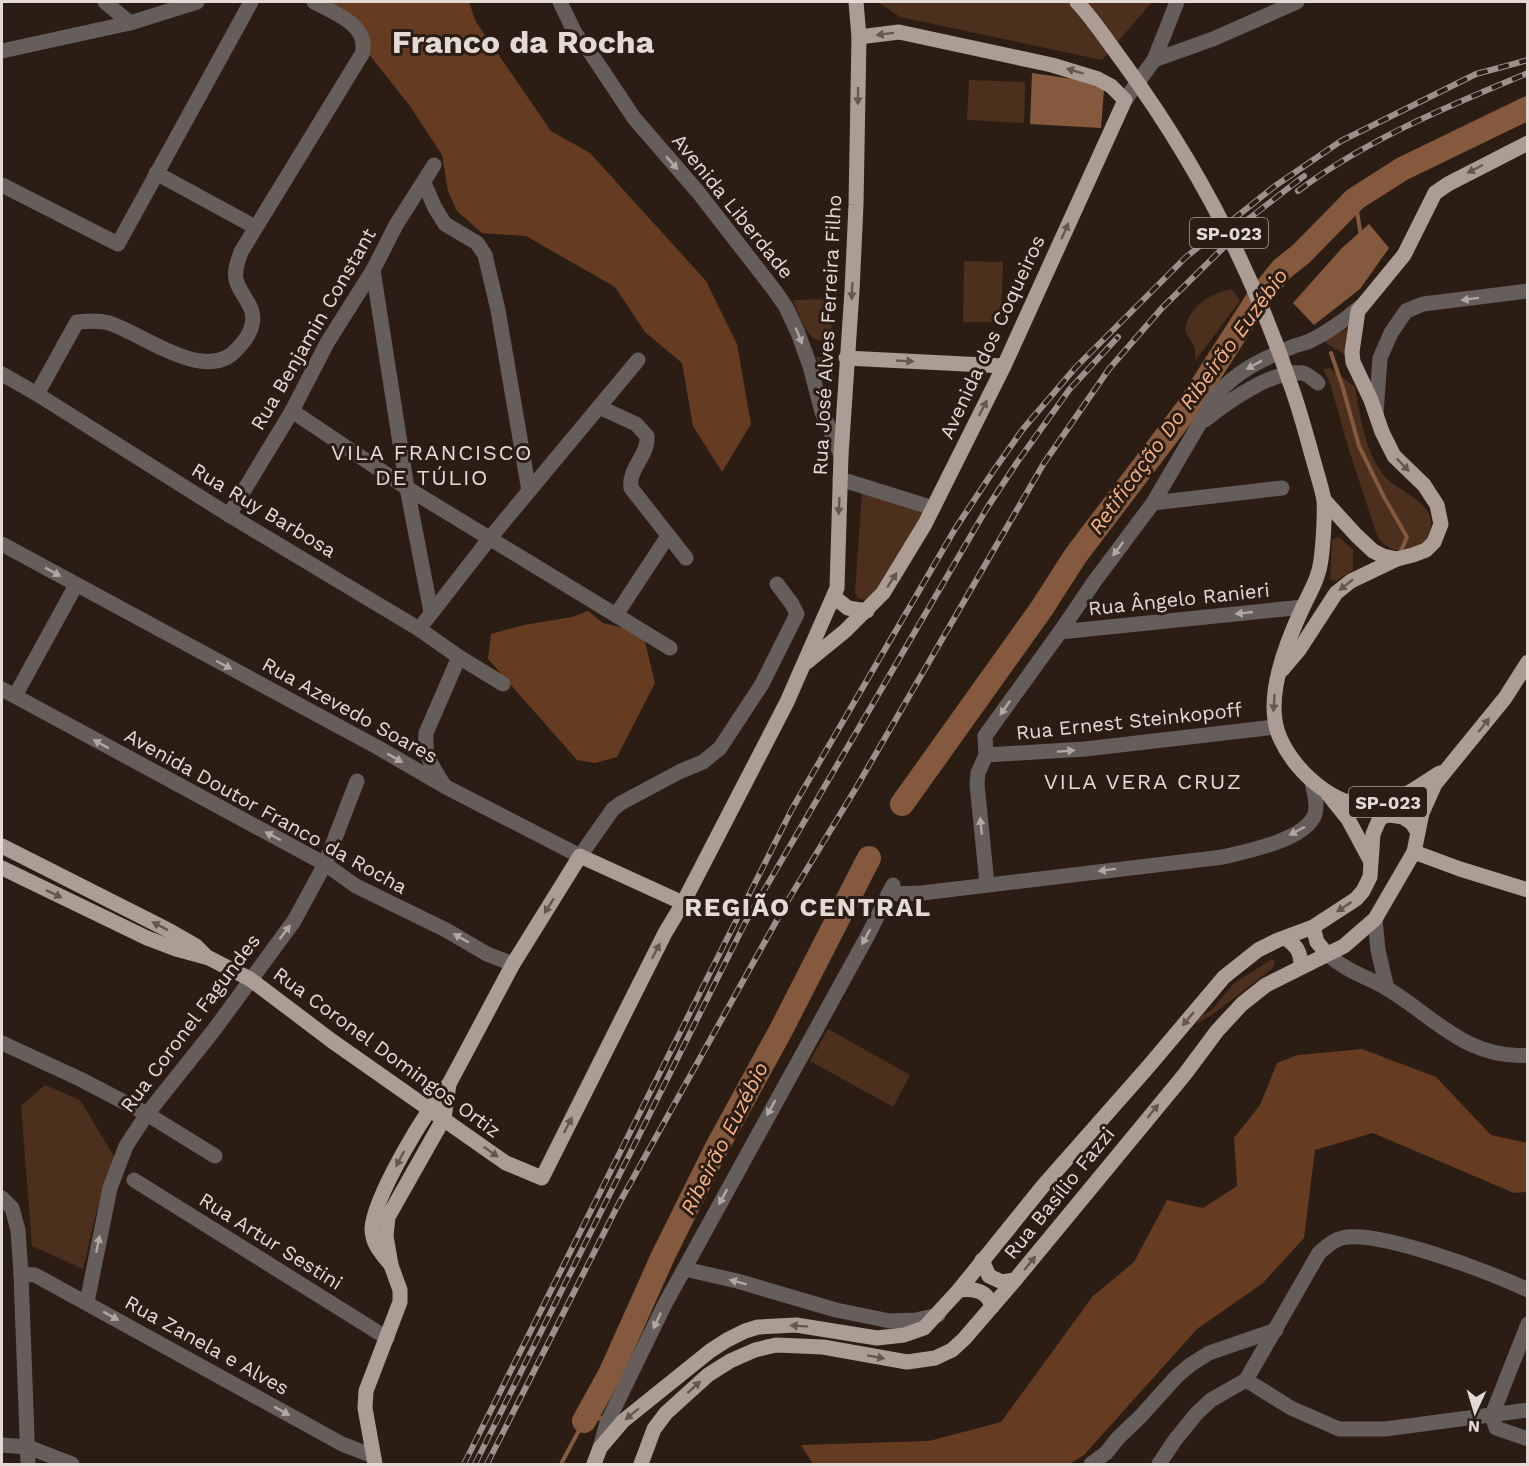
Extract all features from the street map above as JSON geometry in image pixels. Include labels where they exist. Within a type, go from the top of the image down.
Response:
[{"type":"main road","name":"Rua José Alves Ferreira Filho","points":[[542,1178],[665,933],[683,903],[782,713],[834,597],[838,574],[841,454],[856,205],[859,37],[856,2]]},
{"type":"main road","name":"SP-023","points":[[1077,2],[1146,94],[1178,142],[1238,250],[1277,344],[1301,415],[1323,497],[1321,562],[1312,590],[1283,655],[1274,712],[1275,727],[1286,749],[1312,782],[1325,791],[1362,805],[1383,804],[1446,770]]},
{"type":"main road","points":[[859,37],[908,33],[1052,64],[1098,79],[1111,86],[1125,100]]},
{"type":"main road","name":"Avenida dos Coqueiros","points":[[805,664],[867,611],[896,574],[933,508],[1004,366],[1125,100]]},
{"type":"main road","points":[[1279,674],[1299,650],[1336,593],[1351,581],[1397,559],[1426,550],[1434,542],[1439,532],[1440,514],[1432,495],[1394,456],[1353,362],[1355,328],[1360,307],[1404,255],[1435,193],[1448,183],[1527,143]]},
{"type":"main road","points":[[846,358],[1004,366]]},
{"type":"main road","name":"SP-023","points":[[1323,497],[1367,546],[1383,556],[1397,559]]},
{"type":"main road","points":[[834,597],[848,608],[867,611]]},
{"type":"main road","name":"SP-023","points":[[1417,831],[1429,794],[1505,698],[1527,662]]},
{"type":"main road","name":"SP-023","points":[[1325,791],[1348,819],[1370,860]]},
{"type":"main road","name":"Rua Basílio Fazzi","points":[[600,1448],[631,1415],[710,1351],[745,1331],[758,1327],[796,1325],[863,1337],[884,1338],[904,1335],[924,1328],[938,1315],[1043,1186],[1148,1067],[1213,988],[1258,950],[1313,927],[1356,899],[1370,877],[1375,826],[1384,816],[1403,817],[1412,824],[1417,831],[1414,852],[1375,919],[1344,946],[1266,985],[1242,1004],[1217,1031],[1185,1074],[1015,1280],[952,1350],[935,1358],[907,1362],[796,1344],[776,1345],[755,1350],[708,1375],[666,1413],[654,1429],[641,1464]]},
{"type":"main road","name":"Rua Coronel Domingos Ortiz","points":[[2,846],[188,941],[208,958]]},
{"type":"main road","points":[[1414,852],[1527,890]]},
{"type":"main road","points":[[391,1265],[377,1247],[373,1236],[375,1215],[395,1169],[430,1109],[449,1084],[513,964],[580,856]]},
{"type":"main road","name":"Rua Azevedo Soares","points":[[580,856],[683,903]]},
{"type":"main road","name":"Rua Coronel Domingos Ortiz","points":[[2,868],[147,938],[183,952],[208,958],[250,979],[332,1041],[507,1163],[542,1178]]},
{"type":"main road","points":[[1313,927],[1317,942],[1328,954]]},
{"type":"main road","points":[[1285,938],[1298,948],[1301,955],[1301,967]]},
{"type":"main road","points":[[374,1460],[364,1408],[366,1391],[400,1302],[400,1290],[391,1265],[386,1236],[388,1216],[444,1118],[449,1084]]},
{"type":"main road","points":[[982,1260],[989,1276],[1002,1281],[1015,1280]]},
{"type":"main road","points":[[959,1290],[971,1289],[981,1292],[988,1297],[992,1307]]},
{"type":"main road","points":[[594,1464],[600,1448]]},
{"type":"street","points":[[105,2],[130,23]]},
{"type":"street","points":[[2,51],[130,23],[197,2]]},
{"type":"street","points":[[2,185],[118,244],[251,2]]},
{"type":"street","points":[[37,394],[77,322],[92,320],[108,323],[181,357],[204,362],[219,361],[232,355],[243,342],[252,327],[252,309],[237,285],[235,270],[241,252],[364,48],[363,36],[353,25],[314,2]]},
{"type":"street","name":"Avenida dos Coqueiros","points":[[1125,100],[1154,60],[1177,2]]},
{"type":"street","points":[[1154,60],[1213,39],[1297,2]]},
{"type":"street","name":"Avenida Liberdade","points":[[564,3],[575,33],[634,118],[698,192],[786,307],[806,355],[822,412],[841,454]]},
{"type":"street","name":"Rua Benjamin Constant","points":[[229,515],[292,411],[327,344],[373,270],[396,225],[434,165]]},
{"type":"street","points":[[156,173],[255,227]]},
{"type":"street","points":[[424,183],[445,225],[477,243],[485,255],[498,310],[529,490]]},
{"type":"street","points":[[373,270],[407,488],[431,612]]},
{"type":"street","points":[[1376,414],[1380,358],[1391,333],[1406,311],[1423,304],[1527,291]]},
{"type":"street","points":[[987,884],[977,784],[978,773],[986,755],[985,736],[1153,503],[1212,400],[1236,375],[1294,345],[1308,342],[1346,320],[1360,307]]},
{"type":"street","points":[[419,629],[529,490],[638,360]]},
{"type":"street","points":[[1197,426],[1227,402],[1272,379],[1291,373],[1302,373],[1318,383]]},
{"type":"street","name":"Rua Ruy Barbosa","points":[[2,374],[229,515],[419,629],[503,684]]},
{"type":"street","points":[[599,407],[636,424],[647,436],[646,447],[632,474],[631,488],[686,558]]},
{"type":"street","points":[[292,411],[407,488],[670,648]]},
{"type":"street","points":[[840,479],[933,508]]},
{"type":"street","points":[[1153,503],[1282,488]]},
{"type":"street","points":[[616,615],[668,536]]},
{"type":"street","name":"Rua Azevedo Soares","points":[[2,544],[377,747],[446,787],[580,856]]},
{"type":"street","points":[[580,856],[614,809],[621,803],[703,762],[720,748],[762,684],[797,614],[777,584]]},
{"type":"street","points":[[8,693],[76,585]]},
{"type":"street","name":"Rua Ângelo Ranieri","points":[[1060,632],[1303,607]]},
{"type":"street","points":[[446,787],[428,759],[425,744],[426,733],[459,657]]},
{"type":"street","name":"Avenida Doutor Franco da Rocha","points":[[8,693],[325,864],[356,886],[440,927],[487,954],[513,964]]},
{"type":"street","name":"Rua Ernest Steinkopoff","points":[[986,755],[1085,749],[1275,727]]},
{"type":"street","name":"Rua Coronel Fagundes","points":[[87,1302],[110,1188],[126,1146],[147,1114],[214,1030],[294,921],[325,864],[357,781]]},
{"type":"street","points":[[600,1448],[607,1423],[664,1304],[868,935],[890,889],[922,893],[1223,857],[1269,844],[1305,828],[1314,818],[1316,803],[1312,782]]},
{"type":"street","points":[[1375,919],[1378,950],[1387,989]]},
{"type":"street","points":[[1328,954],[1347,970],[1387,989],[1458,1038],[1482,1051],[1500,1055],[1527,1055]]},
{"type":"street","points":[[2,1043],[80,1079],[147,1114],[215,1156]]},
{"type":"street","name":"Rua Artur Sestini","points":[[134,1180],[387,1338]]},
{"type":"street","points":[[2,1198],[12,1208],[16,1217],[21,1274],[28,1464]]},
{"type":"street","points":[[1159,1464],[1197,1413],[1211,1400],[1246,1380],[1319,1252],[1332,1242],[1343,1238],[1381,1239],[1505,1279],[1527,1290]]},
{"type":"street","points":[[685,1269],[737,1281],[836,1310],[890,1321],[916,1320],[938,1315]]},
{"type":"street","name":"Rua Zanela e Alves","points":[[21,1274],[35,1275],[87,1302],[374,1460]]},
{"type":"street","points":[[1527,1324],[1492,1415],[1496,1428],[1527,1439]]},
{"type":"street","points":[[1091,1464],[1106,1453],[1177,1376],[1190,1365],[1209,1353],[1276,1330]]},
{"type":"street","points":[[1246,1380],[1291,1408],[1339,1429],[1385,1429],[1527,1410]]},
{"type":"street","points":[[2,1445],[28,1447],[72,1464]]},
{"type":"shaded area","points":[[333,2],[469,2],[476,22],[551,131],[590,153],[706,281],[737,344],[751,424],[722,472],[693,426],[682,363],[645,332],[615,287],[526,236],[482,233],[457,211],[448,191],[442,155],[410,106],[333,9]]},
{"type":"shaded area","points":[[878,2],[1152,2],[1102,60],[900,17]]},
{"type":"shaded area","points":[[1032,73],[1073,79],[1104,89],[1101,128],[1030,124]]},
{"type":"shaded area","points":[[969,80],[1025,82],[1024,123],[967,120]]},
{"type":"shaded area","points":[[1369,224],[1389,248],[1360,289],[1314,325],[1293,303],[1342,248]]},
{"type":"shaded area","points":[[964,261],[1003,262],[1001,322],[963,322]]},
{"type":"shaded area","points":[[1232,289],[1240,301],[1195,361],[1195,348],[1185,331],[1190,315],[1201,302]]},
{"type":"shaded area","points":[[833,299],[831,333],[824,339],[818,340],[807,331],[793,300]]},
{"type":"shaded area","points":[[1349,328],[1350,358],[1323,341]]},
{"type":"shaded area","points":[[816,357],[834,357],[833,380],[825,381]]},
{"type":"shaded area","points":[[1330,368],[1355,387],[1366,440],[1374,460],[1386,478],[1418,501],[1430,516],[1431,525],[1428,536],[1412,552],[1389,547],[1378,538],[1330,383],[1323,369]]},
{"type":"shaded area","points":[[862,492],[928,513],[874,593],[865,600],[858,598],[855,593]]},
{"type":"shaded area","points":[[1339,537],[1353,550],[1353,570],[1336,581],[1330,579],[1332,540]]},
{"type":"shaded area","points":[[588,611],[603,623],[643,633],[655,683],[617,757],[595,763],[577,760],[488,659],[491,634],[524,625],[572,617]]},
{"type":"shaded area","points":[[1272,959],[1275,962],[1272,969],[1212,1015],[1194,1025],[1203,1014],[1211,1011],[1233,984]]},
{"type":"shaded area","points":[[828,1029],[910,1075],[893,1107],[810,1061]]},
{"type":"shaded area","points":[[1362,1049],[1436,1077],[1491,1135],[1527,1143],[1527,1192],[1514,1193],[1373,1133],[1315,1150],[1304,1238],[1263,1283],[1197,1329],[1084,1455],[1069,1464],[813,1464],[801,1445],[929,1441],[1001,1422],[1093,1296],[1134,1262],[1167,1200],[1203,1208],[1237,1186],[1234,1138],[1260,1105],[1277,1063],[1298,1055]]},
{"type":"shaded area","points":[[45,1085],[80,1100],[115,1158],[96,1213],[83,1269],[32,1246],[21,1106]]},
{"type":"waterway","name":"Retificação Do Ribeirão Euzébio","points":[[902,804],[1042,608],[1076,555],[1187,409],[1257,300],[1282,269],[1301,254],[1355,199],[1402,169],[1528,108]]},
{"type":"waterway","name":"Ribeirão Euzébio","points":[[1355,199],[1361,236]]},
{"type":"waterway","name":"Ribeirão Euzébio","points":[[1331,353],[1359,446],[1407,537],[1400,553]]},
{"type":"waterway","name":"Ribeirão Euzébio","points":[[584,1421],[611,1372],[663,1256],[716,1149],[781,1030],[869,858]]},
{"type":"waterway","name":"Ribeirão Euzébio","points":[[561,1464],[584,1421],[602,1418]]},
{"type":"railway","points":[[464,1464],[792,809],[955,529],[1023,429],[1076,367],[1186,257],[1275,186],[1341,141],[1476,74],[1528,60]]},
{"type":"railway","points":[[1298,191],[1352,155],[1409,125],[1528,73]]},
{"type":"railway","points":[[1238,227],[1304,176]]},
{"type":"railway","points":[[487,1464],[617,1207],[787,902],[856,788],[1044,463],[1109,369],[1162,308],[1223,248],[1251,227]]},
{"type":"railway","points":[[475,1464],[745,923],[987,508],[1069,390],[1118,337]]},
{"type":"district","name":"Franco da Rocha","points":[[523,42]]},
{"type":"district","name":"VILA FRANCISCO DE TÚLIO","points":[[432,464]]},
{"type":"district","name":"VILA VERA CRUZ","points":[[1143,781]]},
{"type":"district","name":"REGIÃO CENTRAL","points":[[808,907]]}]
